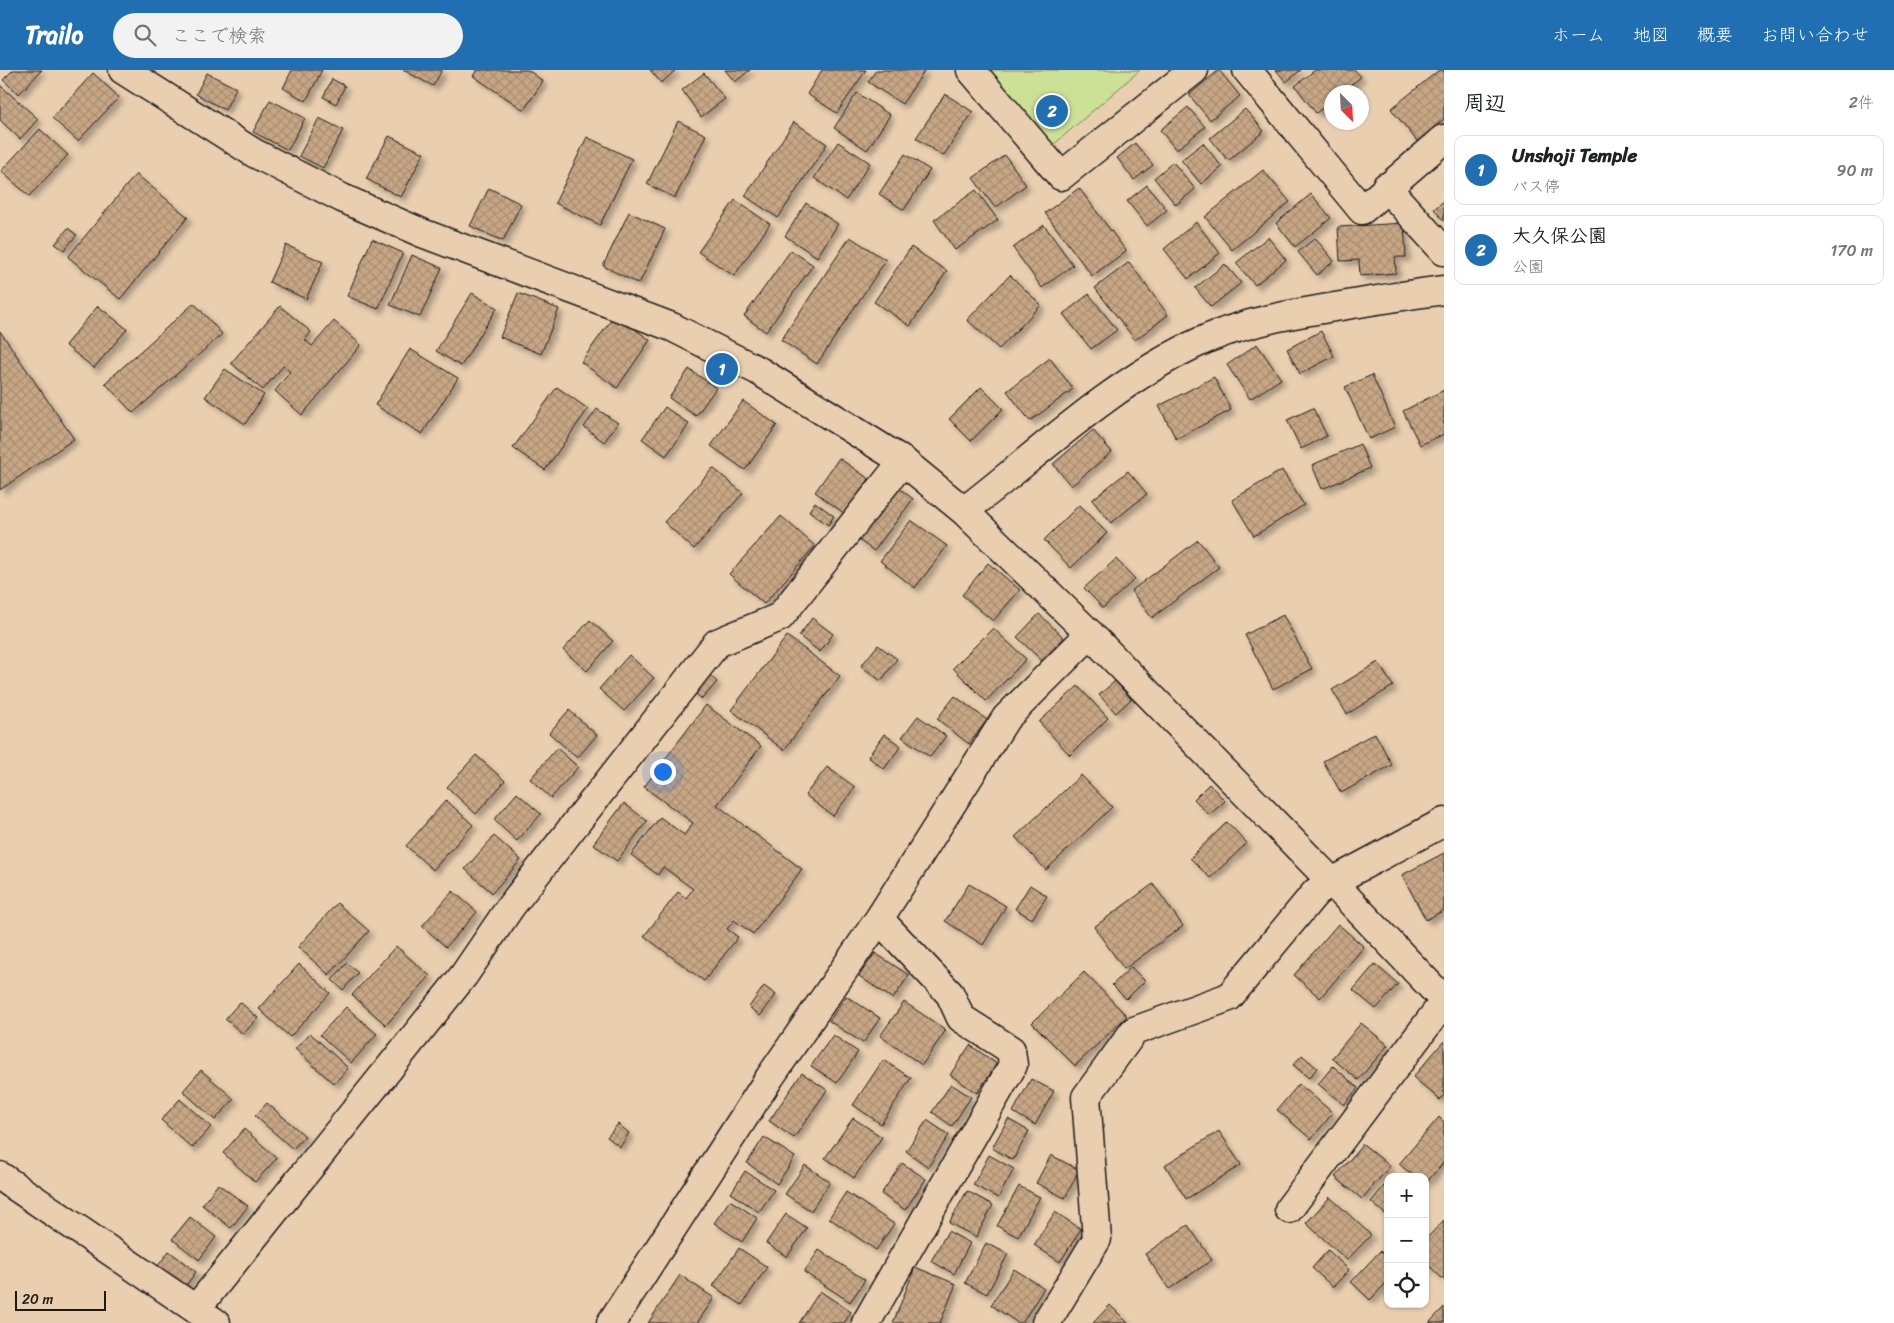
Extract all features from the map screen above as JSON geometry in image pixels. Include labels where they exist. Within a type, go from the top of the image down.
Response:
[{"type":"street","points":[[123,70],[254,153],[342,198],[422,233],[680,331],[758,371],[903,461],[964,511],[1090,634],[1332,882],[1444,1001],[1289,1210]]},
{"type":"street","points":[[971,70],[1061,176],[1194,70]]},
{"type":"street","points":[[1247,70],[1362,210],[1386,187],[1444,139]]},
{"type":"street","points":[[1386,187],[1444,251]]},
{"type":"street","points":[[964,511],[1094,408],[1141,375],[1194,344],[1241,327],[1287,315],[1444,290]]},
{"type":"street","points":[[0,1176],[206,1316],[464,975],[511,906],[717,643],[780,617],[903,461]]},
{"type":"street","points":[[611,1323],[770,1076],[879,919],[1006,718],[1090,634]]},
{"type":"street","points":[[1046,1323],[1098,1240],[1086,1097],[1134,1031],[1229,997],[1316,892],[1444,822]]},
{"type":"street","points":[[866,1323],[1013,1065],[1012,1050],[961,1018],[950,994],[879,919]]},
{"type":"green space","points":[[976,70],[1140,70],[1045,152]]},
{"type":"building","points":[[13,70],[42,70],[19,94],[3,80]]},
{"type":"building","points":[[292,70],[322,70],[306,101],[283,88]]},
{"type":"building","points":[[403,70],[442,70],[433,86]]},
{"type":"building","points":[[477,70],[528,70],[543,81],[524,110],[473,76]]},
{"type":"building","points":[[650,70],[676,70],[661,83]]},
{"type":"building","points":[[725,70],[750,70],[735,82]]},
{"type":"building","points":[[822,70],[866,70],[837,113],[807,94]]},
{"type":"building","points":[[876,70],[925,70],[902,104],[868,82]]},
{"type":"building","points":[[1219,70],[1240,96],[1210,120],[1189,95]]},
{"type":"building","points":[[1276,70],[1301,70],[1286,82]]},
{"type":"building","points":[[1315,70],[1355,70],[1361,77],[1350,85],[1324,85],[1324,107],[1316,113],[1295,86]]},
{"type":"building","points":[[1439,70],[1444,70],[1444,119],[1417,141],[1391,109]]},
{"type":"building","points":[[93,73],[119,97],[78,141],[52,118]]},
{"type":"building","points":[[207,73],[236,88],[225,110],[196,94]]},
{"type":"building","points":[[704,73],[725,99],[701,117],[682,90]]},
{"type":"building","points":[[332,79],[345,86],[336,104],[323,97]]},
{"type":"building","points":[[0,85],[38,119],[20,139],[0,120]]},
{"type":"building","points":[[857,93],[890,115],[867,150],[834,128]]},
{"type":"building","points":[[945,94],[973,112],[943,156],[916,138]]},
{"type":"building","points":[[270,100],[305,118],[288,150],[253,132]]},
{"type":"building","points":[[1188,107],[1205,127],[1176,150],[1160,130]]},
{"type":"building","points":[[1245,109],[1264,131],[1228,161],[1210,138]]},
{"type":"building","points":[[319,118],[343,130],[323,168],[299,156]]},
{"type":"building","points":[[678,121],[706,135],[675,198],[647,184]]},
{"type":"building","points":[[794,122],[827,144],[778,218],[745,196]]},
{"type":"building","points":[[40,129],[68,155],[29,196],[1,171]]},
{"type":"building","points":[[389,136],[424,153],[401,197],[366,179]]},
{"type":"building","points":[[587,137],[632,159],[600,225],[555,203]]},
{"type":"building","points":[[838,142],[870,163],[846,200],[814,178]]},
{"type":"building","points":[[1135,143],[1153,165],[1134,180],[1117,158]]},
{"type":"building","points":[[1203,143],[1222,167],[1201,184],[1181,160]]},
{"type":"building","points":[[905,154],[930,170],[904,210],[879,194]]},
{"type":"building","points":[[1005,155],[1026,185],[995,208],[973,178]]},
{"type":"building","points":[[1173,162],[1195,189],[1176,205],[1154,178]]},
{"type":"building","points":[[1263,170],[1290,202],[1232,250],[1205,217]]},
{"type":"building","points":[[136,174],[188,217],[120,299],[68,257]]},
{"type":"building","points":[[1147,185],[1167,210],[1147,226],[1127,201]]},
{"type":"building","points":[[489,188],[521,204],[503,241],[470,226]]},
{"type":"building","points":[[1079,188],[1126,251],[1092,276],[1045,213]]},
{"type":"building","points":[[976,190],[998,220],[955,250],[934,220]]},
{"type":"building","points":[[1311,194],[1331,218],[1295,247],[1276,223]]},
{"type":"building","points":[[735,200],[770,224],[734,276],[698,252]]},
{"type":"building","points":[[1444,201],[1444,221],[1434,209]]},
{"type":"building","points":[[806,203],[838,224],[817,257],[785,236]]},
{"type":"building","points":[[629,212],[665,229],[639,284],[603,266]]},
{"type":"building","points":[[1196,222],[1220,253],[1188,279],[1164,249]]},
{"type":"building","points":[[1404,223],[1406,257],[1395,257],[1396,273],[1360,276],[1359,260],[1340,261],[1338,227]]},
{"type":"building","points":[[1044,225],[1073,265],[1042,288],[1013,248]]},
{"type":"building","points":[[68,228],[77,235],[64,250],[55,244]]},
{"type":"building","points":[[850,237],[886,260],[817,364],[781,340]]},
{"type":"building","points":[[1268,237],[1286,260],[1255,285],[1236,263]]},
{"type":"building","points":[[1315,238],[1334,261],[1317,275],[1298,252]]},
{"type":"building","points":[[372,239],[403,253],[378,309],[347,296]]},
{"type":"building","points":[[286,245],[323,262],[306,299],[269,282]]},
{"type":"building","points":[[911,247],[947,271],[910,326],[874,302]]},
{"type":"building","points":[[791,250],[813,265],[766,332],[744,316]]},
{"type":"building","points":[[412,255],[442,268],[420,317],[390,305]]},
{"type":"building","points":[[1129,262],[1168,315],[1135,340],[1095,288]]},
{"type":"building","points":[[1225,264],[1241,283],[1211,307],[1195,288]]},
{"type":"building","points":[[1010,275],[1041,305],[999,349],[967,320]]},
{"type":"building","points":[[472,293],[497,308],[461,366],[436,351]]},
{"type":"building","points":[[518,293],[559,309],[541,354],[500,337]]},
{"type":"building","points":[[1089,294],[1117,330],[1091,349],[1063,314]]},
{"type":"building","points":[[194,303],[222,334],[133,413],[105,383]]},
{"type":"building","points":[[98,306],[127,329],[94,368],[65,345]]},
{"type":"building","points":[[280,306],[311,332],[305,340],[312,346],[334,321],[361,345],[302,415],[275,391],[290,372],[283,366],[263,390],[231,363]]},
{"type":"building","points":[[615,315],[650,340],[617,388],[581,362]]},
{"type":"building","points":[[0,331],[74,439],[0,490]]},
{"type":"building","points":[[1321,331],[1334,356],[1300,374],[1287,349]]},
{"type":"building","points":[[1257,344],[1281,379],[1250,399],[1227,365]]},
{"type":"building","points":[[410,349],[458,378],[422,434],[375,405]]},
{"type":"building","points":[[1050,358],[1073,389],[1030,421],[1007,391]]},
{"type":"building","points":[[225,369],[264,395],[245,424],[205,397]]},
{"type":"building","points":[[689,369],[716,388],[696,416],[669,398]]},
{"type":"building","points":[[1372,375],[1395,427],[1369,439],[1345,387]]},
{"type":"building","points":[[1214,377],[1231,410],[1176,439],[1159,406]]},
{"type":"building","points":[[557,387],[588,409],[545,470],[513,448]]},
{"type":"building","points":[[981,387],[1003,409],[971,441],[949,419]]},
{"type":"building","points":[[1444,390],[1444,434],[1420,445],[1403,411]]},
{"type":"building","points":[[743,401],[777,425],[745,470],[711,446]]},
{"type":"building","points":[[665,407],[689,424],[666,456],[642,439]]},
{"type":"building","points":[[1313,408],[1327,436],[1301,449],[1287,420]]},
{"type":"building","points":[[597,409],[618,423],[604,442],[584,427]]},
{"type":"building","points":[[1093,430],[1112,452],[1071,486],[1053,464]]},
{"type":"building","points":[[1360,444],[1370,468],[1322,489],[1312,465]]},
{"type":"building","points":[[839,458],[869,479],[845,514],[815,492]]},
{"type":"building","points":[[713,468],[743,493],[694,549],[664,522]]},
{"type":"building","points":[[1282,470],[1304,505],[1254,536],[1232,500]]},
{"type":"building","points":[[1128,471],[1147,494],[1111,523],[1092,500]]},
{"type":"building","points":[[893,483],[913,499],[874,551],[853,536]]},
{"type":"building","points":[[815,502],[834,516],[828,525],[809,511]]},
{"type":"building","points":[[1079,505],[1107,533],[1071,568],[1044,540]]},
{"type":"building","points":[[781,516],[815,546],[764,604],[729,574]]},
{"type":"building","points":[[911,520],[947,546],[915,588],[880,561]]},
{"type":"building","points":[[1198,540],[1219,567],[1152,618],[1131,591]]},
{"type":"building","points":[[1116,559],[1135,579],[1103,608],[1084,588]]},
{"type":"building","points":[[988,563],[1020,590],[993,621],[962,595]]},
{"type":"building","points":[[1039,614],[1064,638],[1042,661],[1017,637]]},
{"type":"building","points":[[1283,615],[1312,669],[1273,689],[1245,635]]},
{"type":"building","points":[[812,618],[833,634],[820,652],[799,636]]},
{"type":"building","points":[[590,620],[613,641],[587,671],[563,650]]},
{"type":"building","points":[[993,628],[1026,659],[986,701],[953,668]]},
{"type":"building","points":[[787,636],[840,676],[784,750],[731,710]]},
{"type":"building","points":[[878,645],[897,659],[881,681],[861,666]]},
{"type":"building","points":[[629,655],[654,678],[624,711],[599,689]]},
{"type":"building","points":[[1378,662],[1393,686],[1347,714],[1332,690]]},
{"type":"building","points":[[705,671],[717,682],[702,699],[690,689]]},
{"type":"building","points":[[1115,681],[1131,699],[1116,713],[1099,695]]},
{"type":"building","points":[[1078,686],[1108,718],[1070,755],[1039,722]]},
{"type":"building","points":[[955,696],[987,720],[969,744],[937,719]]},
{"type":"building","points":[[706,705],[761,746],[717,805],[802,869],[753,934],[734,920],[727,929],[738,937],[704,981],[644,936],[678,892],[686,898],[693,889],[663,867],[658,875],[631,855],[660,817],[684,835],[693,823],[644,787]]},
{"type":"building","points":[[569,710],[597,735],[577,758],[549,733]]},
{"type":"building","points":[[918,716],[946,736],[930,757],[902,737]]},
{"type":"building","points":[[1375,733],[1392,765],[1341,793],[1323,761]]},
{"type":"building","points":[[884,734],[901,746],[884,769],[868,757]]},
{"type":"building","points":[[557,748],[578,767],[551,798],[530,779]]},
{"type":"building","points":[[476,755],[505,781],[476,814],[447,787]]},
{"type":"building","points":[[827,767],[855,787],[833,816],[805,795]]},
{"type":"building","points":[[1081,775],[1112,807],[1046,870],[1015,837]]},
{"type":"building","points":[[1209,784],[1225,801],[1209,815],[1194,799]]},
{"type":"building","points":[[517,793],[541,814],[517,841],[494,820]]},
{"type":"building","points":[[446,800],[473,825],[433,870],[406,846]]},
{"type":"building","points":[[624,803],[647,821],[617,861],[593,844]]},
{"type":"building","points":[[1227,822],[1247,843],[1210,878],[1190,858]]},
{"type":"building","points":[[494,836],[521,860],[492,893],[465,869]]},
{"type":"building","points":[[1444,853],[1444,910],[1426,920],[1402,875]]},
{"type":"building","points":[[969,884],[1006,906],[983,945],[945,921]]},
{"type":"building","points":[[1153,884],[1183,926],[1124,969],[1094,927]]},
{"type":"building","points":[[1030,885],[1047,896],[1032,919],[1015,909]]},
{"type":"building","points":[[453,891],[477,912],[446,947],[422,926]]},
{"type":"building","points":[[337,903],[369,931],[329,975],[298,947]]},
{"type":"building","points":[[1338,924],[1364,947],[1320,998],[1294,975]]},
{"type":"building","points":[[396,946],[430,976],[386,1025],[352,995]]},
{"type":"building","points":[[875,953],[909,975],[893,999],[859,976]]},
{"type":"building","points":[[347,963],[358,973],[343,990],[332,980]]},
{"type":"building","points":[[299,964],[330,993],[290,1037],[259,1009]]},
{"type":"building","points":[[1375,964],[1398,984],[1376,1009],[1353,990]]},
{"type":"building","points":[[1131,967],[1145,981],[1126,999],[1112,985]]},
{"type":"building","points":[[1084,972],[1127,1016],[1075,1066],[1032,1023]]},
{"type":"building","points":[[764,986],[776,995],[760,1016],[749,1007]]},
{"type":"building","points":[[846,996],[880,1018],[863,1043],[829,1021]]},
{"type":"building","points":[[240,1002],[258,1018],[243,1034],[225,1019]]},
{"type":"building","points":[[904,1002],[946,1030],[922,1065],[880,1036]]},
{"type":"building","points":[[346,1007],[377,1034],[351,1063],[320,1035]]},
{"type":"building","points":[[1361,1023],[1388,1045],[1358,1080],[1332,1058]]},
{"type":"building","points":[[310,1033],[348,1068],[334,1084],[295,1049]]},
{"type":"building","points":[[833,1035],[858,1052],[837,1083],[811,1066]]},
{"type":"building","points":[[1444,1041],[1444,1095],[1440,1100],[1413,1077]]},
{"type":"building","points":[[970,1045],[997,1064],[977,1093],[950,1075]]},
{"type":"building","points":[[1302,1055],[1317,1068],[1309,1078],[1293,1065]]},
{"type":"building","points":[[883,1060],[911,1078],[881,1124],[853,1105]]},
{"type":"building","points":[[1333,1066],[1358,1088],[1344,1105],[1318,1084]]},
{"type":"building","points":[[201,1070],[234,1099],[215,1120],[183,1091]]},
{"type":"building","points":[[802,1073],[827,1090],[794,1138],[769,1121]]},
{"type":"building","points":[[1031,1079],[1054,1091],[1035,1125],[1013,1112]]},
{"type":"building","points":[[951,1084],[971,1097],[952,1126],[932,1112]]},
{"type":"building","points":[[1299,1084],[1333,1113],[1311,1139],[1277,1110]]},
{"type":"building","points":[[180,1099],[211,1127],[192,1148],[161,1120]]},
{"type":"building","points":[[267,1103],[305,1136],[293,1149],[255,1116]]},
{"type":"building","points":[[1439,1117],[1444,1122],[1444,1162],[1429,1179],[1429,1173],[1410,1173],[1399,1164]]},
{"type":"building","points":[[853,1118],[882,1137],[854,1178],[825,1158]]},
{"type":"building","points":[[1008,1119],[1029,1131],[1013,1160],[992,1148]]},
{"type":"building","points":[[927,1120],[949,1135],[928,1167],[906,1151]]},
{"type":"building","points":[[618,1124],[629,1133],[620,1147],[607,1137]]},
{"type":"building","points":[[244,1129],[277,1158],[255,1182],[223,1153]]},
{"type":"building","points":[[1219,1131],[1241,1165],[1186,1199],[1165,1165]]},
{"type":"building","points":[[764,1137],[795,1157],[777,1184],[747,1163]]},
{"type":"building","points":[[1363,1144],[1390,1166],[1362,1199],[1335,1177]]},
{"type":"building","points":[[989,1155],[1014,1169],[998,1198],[973,1185]]},
{"type":"building","points":[[1051,1155],[1079,1170],[1065,1198],[1036,1183]]},
{"type":"building","points":[[902,1163],[926,1179],[905,1210],[881,1194]]},
{"type":"building","points":[[805,1165],[830,1182],[811,1211],[785,1194]]},
{"type":"building","points":[[745,1171],[774,1190],[759,1212],[731,1193]]},
{"type":"building","points":[[218,1184],[248,1206],[231,1228],[202,1205]]},
{"type":"building","points":[[1019,1186],[1040,1197],[1018,1237],[997,1226]]},
{"type":"building","points":[[1384,1186],[1384,1213],[1371,1202]]},
{"type":"building","points":[[967,1191],[993,1205],[976,1237],[949,1223]]},
{"type":"building","points":[[846,1192],[894,1224],[876,1250],[829,1218]]},
{"type":"building","points":[[1330,1197],[1371,1235],[1347,1260],[1306,1223]]},
{"type":"building","points":[[730,1200],[757,1218],[742,1242],[714,1223]]},
{"type":"building","points":[[1055,1212],[1081,1229],[1060,1262],[1034,1245]]},
{"type":"building","points":[[786,1214],[807,1228],[787,1257],[766,1243]]},
{"type":"building","points":[[190,1217],[216,1237],[199,1260],[172,1239]]},
{"type":"building","points":[[1444,1220],[1444,1280],[1429,1266],[1429,1236]]},
{"type":"building","points":[[1188,1225],[1212,1260],[1169,1289],[1145,1254]]},
{"type":"building","points":[[948,1231],[970,1243],[954,1274],[931,1261]]},
{"type":"building","points":[[986,1243],[1008,1254],[987,1294],[965,1283]]},
{"type":"building","points":[[739,1248],[767,1267],[742,1305],[713,1286]]},
{"type":"building","points":[[819,1250],[865,1280],[850,1302],[804,1272]]},
{"type":"building","points":[[1328,1250],[1349,1270],[1333,1287],[1312,1268]]},
{"type":"building","points":[[169,1251],[196,1272],[179,1295],[152,1274]]},
{"type":"building","points":[[1380,1251],[1384,1254],[1384,1285],[1370,1300],[1351,1282]]},
{"type":"building","points":[[915,1267],[956,1284],[940,1323],[893,1323]]},
{"type":"building","points":[[1014,1269],[1044,1288],[1022,1323],[1018,1323],[991,1305]]},
{"type":"building","points":[[680,1275],[714,1298],[697,1323],[648,1323]]},
{"type":"building","points":[[820,1291],[851,1312],[844,1323],[799,1323]]},
{"type":"building","points":[[1110,1305],[1128,1323],[1093,1323]]},
{"type":"building","points":[[1444,1307],[1444,1323],[1429,1323]]},
{"type":"place","name":"大久保公園","points":[[1052,111]]},
{"type":"place","name":"Unshoji Temple","points":[[722,369]]}]
